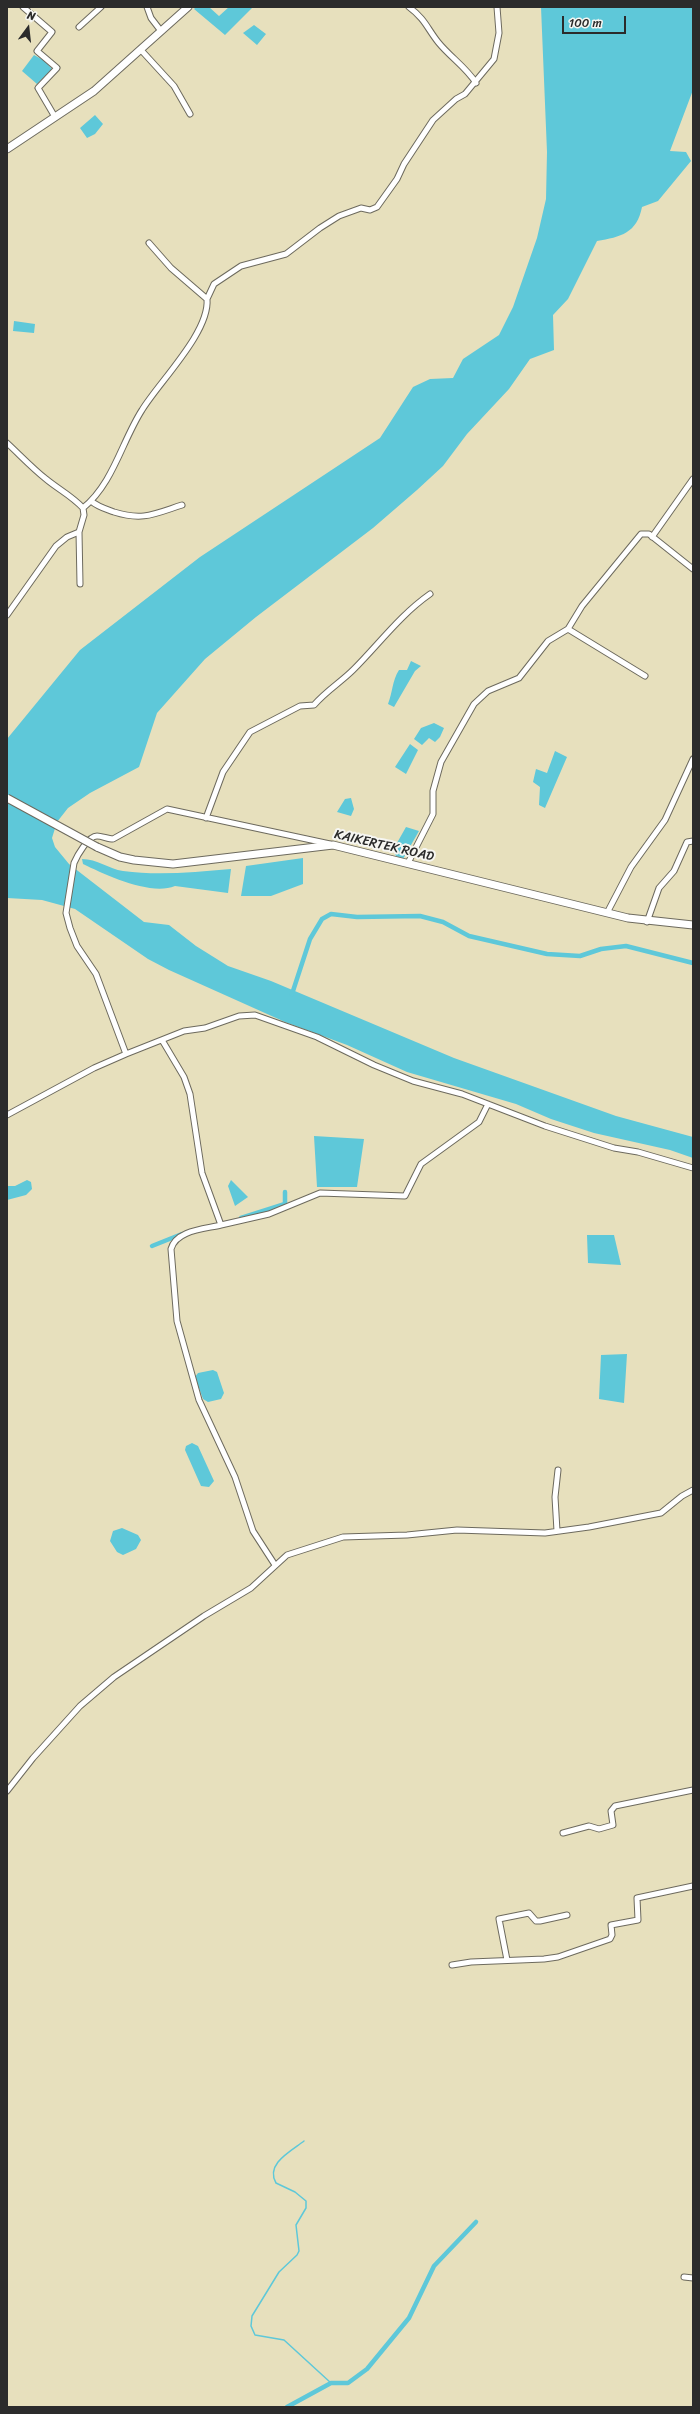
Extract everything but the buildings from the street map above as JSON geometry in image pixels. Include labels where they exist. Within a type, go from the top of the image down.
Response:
[{"type":"main road","points":[[7,149],[94,91],[188,7]]},
{"type":"main road","name":"KAIKERTEK ROAD","points":[[7,798],[97,847],[134,860],[173,864],[333,845],[607,914],[647,922],[693,925]]},
{"type":"street","points":[[23,7],[52,32],[37,51],[57,68],[38,88],[55,117]]},
{"type":"street","points":[[79,27],[101,7]]},
{"type":"street","points":[[147,7],[151,18],[161,31]]},
{"type":"street","points":[[409,7],[426,22],[438,43],[468,70],[476,83]]},
{"type":"street","points":[[83,508],[91,501],[108,477],[126,437],[142,409],[191,344],[208,309],[207,299],[214,284],[241,266],[286,254],[320,228],[339,216],[361,208],[370,210],[377,207],[397,179],[404,164],[433,120],[476,83],[494,59],[499,33],[496,7]]},
{"type":"street","points":[[141,50],[174,86],[190,114]]},
{"type":"street","points":[[149,243],[171,268],[207,299]]},
{"type":"street","points":[[7,443],[30,466],[59,490],[74,498],[83,508],[84,516],[79,532],[80,584]]},
{"type":"street","points":[[652,537],[693,479]]},
{"type":"street","points":[[91,501],[102,508],[132,518],[150,515],[182,505]]},
{"type":"street","points":[[7,615],[56,546],[67,537],[79,532]]},
{"type":"street","points":[[408,863],[433,814],[433,791],[441,762],[474,704],[488,691],[518,678],[548,641],[568,629],[582,606],[636,539],[644,533],[652,537],[693,569]]},
{"type":"street","points":[[206,818],[223,772],[250,732],[300,706],[314,705],[326,691],[353,670],[388,630],[430,594]]},
{"type":"street","points":[[568,629],[645,676]]},
{"type":"street","points":[[607,914],[631,867],[665,820],[693,759]]},
{"type":"street","points":[[126,1054],[96,974],[77,946],[66,913],[74,863],[77,855],[93,837],[113,840],[145,823],[164,810],[333,845]]},
{"type":"street","points":[[647,922],[659,888],[674,871],[687,842],[693,841]]},
{"type":"street","points":[[7,1115],[94,1068],[126,1054],[184,1032],[205,1028],[239,1016],[255,1015],[317,1037],[374,1065],[413,1081],[462,1094],[546,1126],[614,1148],[638,1152],[693,1168]]},
{"type":"street","points":[[162,1040],[184,1077],[190,1094],[202,1173],[220,1224]]},
{"type":"street","points":[[275,1565],[253,1531],[235,1477],[209,1425],[199,1400],[177,1321],[172,1244],[181,1236],[220,1224],[269,1214],[320,1193],[404,1196],[421,1164],[479,1122],[488,1104]]},
{"type":"street","points":[[557,1531],[556,1497],[558,1470]]},
{"type":"street","points":[[7,1791],[33,1758],[86,1701],[114,1677],[204,1616],[251,1588],[287,1555],[342,1537],[457,1530],[557,1531],[662,1513],[682,1496],[693,1490]]},
{"type":"street","points":[[563,1833],[589,1826],[599,1829],[613,1825],[611,1811],[615,1806],[693,1790]]},
{"type":"street","points":[[452,1965],[558,1957],[604,1941],[611,1937],[611,1925],[638,1920],[637,1898],[693,1886]]},
{"type":"street","points":[[507,1960],[499,1919],[529,1913],[536,1921],[540,1922],[567,1915]]},
{"type":"street","points":[[684,2277],[693,2278]]},
{"type":"water","points":[[196,7],[209,7],[219,16],[229,7],[253,7],[225,35],[194,9]]},
{"type":"water","points":[[541,7],[693,7],[693,90],[670,151],[686,152],[691,161],[658,201],[642,207],[640,216],[632,228],[627,232],[613,238],[597,241],[568,299],[553,315],[554,350],[530,359],[509,389],[467,434],[443,466],[417,490],[373,528],[256,617],[205,659],[157,713],[139,767],[90,793],[68,808],[57,822],[52,838],[55,847],[69,864],[144,922],[169,925],[196,946],[228,966],[271,981],[454,1058],[616,1116],[693,1137],[693,1158],[670,1150],[594,1133],[551,1119],[516,1104],[407,1072],[347,1045],[285,1022],[169,970],[148,959],[75,909],[42,900],[7,898],[7,739],[80,650],[200,557],[380,438],[413,387],[430,379],[453,378],[463,359],[499,335],[513,307],[537,238],[546,199],[547,152]]},
{"type":"water","points":[[254,25],[266,34],[257,45],[243,33]]},
{"type":"water","points":[[34,55],[45,61],[52,69],[37,84],[22,71]]},
{"type":"water","points":[[95,115],[103,124],[95,134],[87,138],[80,128]]},
{"type":"water","points":[[14,321],[35,324],[34,333],[13,331]]},
{"type":"water","points":[[411,661],[421,666],[415,671],[394,707],[388,704],[395,678],[399,670],[407,670]]},
{"type":"water","points":[[434,723],[444,728],[440,737],[435,742],[429,738],[422,745],[414,739],[421,728]]},
{"type":"water","points":[[410,744],[418,750],[406,774],[395,767]]},
{"type":"water","points":[[555,751],[567,757],[545,808],[539,805],[540,787],[533,782],[536,769],[547,773]]},
{"type":"water","points":[[351,798],[354,809],[351,816],[337,812],[345,799]]},
{"type":"water","points":[[406,827],[419,831],[403,859],[396,856],[393,850]]},
{"type":"water","points":[[303,858],[303,884],[271,896],[241,896],[246,866]]},
{"type":"water","points":[[82,859],[87,859],[118,870],[150,873],[177,873],[231,869],[228,893],[175,886],[153,888],[128,883],[83,864]]},
{"type":"water","points":[[314,1136],[364,1139],[357,1187],[317,1187]]},
{"type":"water","points":[[27,1180],[31,1182],[32,1189],[26,1195],[7,1200],[7,1186],[15,1186]]},
{"type":"water","points":[[231,1180],[248,1197],[235,1206],[228,1186]]},
{"type":"water","points":[[587,1235],[614,1235],[621,1265],[588,1263]]},
{"type":"water","points":[[627,1354],[624,1403],[599,1399],[601,1355]]},
{"type":"water","points":[[213,1370],[217,1372],[224,1393],[221,1399],[208,1402],[203,1399],[195,1377],[198,1373]]},
{"type":"water","points":[[192,1443],[198,1446],[214,1481],[209,1487],[201,1486],[185,1450],[186,1446]]},
{"type":"water","points":[[122,1528],[138,1535],[141,1540],[136,1549],[123,1555],[117,1552],[110,1541],[113,1531]]},
{"type":"waterway","points":[[292,994],[310,939],[322,919],[331,914],[357,917],[420,916],[443,922],[469,936],[547,954],[580,956],[601,949],[626,946],[693,963]]},
{"type":"waterway","points":[[241,1218],[285,1204],[285,1192]]},
{"type":"waterway","points":[[152,1246],[182,1234]]},
{"type":"waterway","points":[[304,2141],[281,2159],[274,2170],[276,2183],[295,2192],[306,2201],[306,2208],[296,2225],[299,2251],[297,2255],[279,2272],[252,2316],[251,2326],[255,2335],[284,2340],[331,2383]]},
{"type":"waterway","points":[[287,2407],[331,2383],[348,2383],[367,2369],[409,2318],[434,2266],[476,2222]]}]
